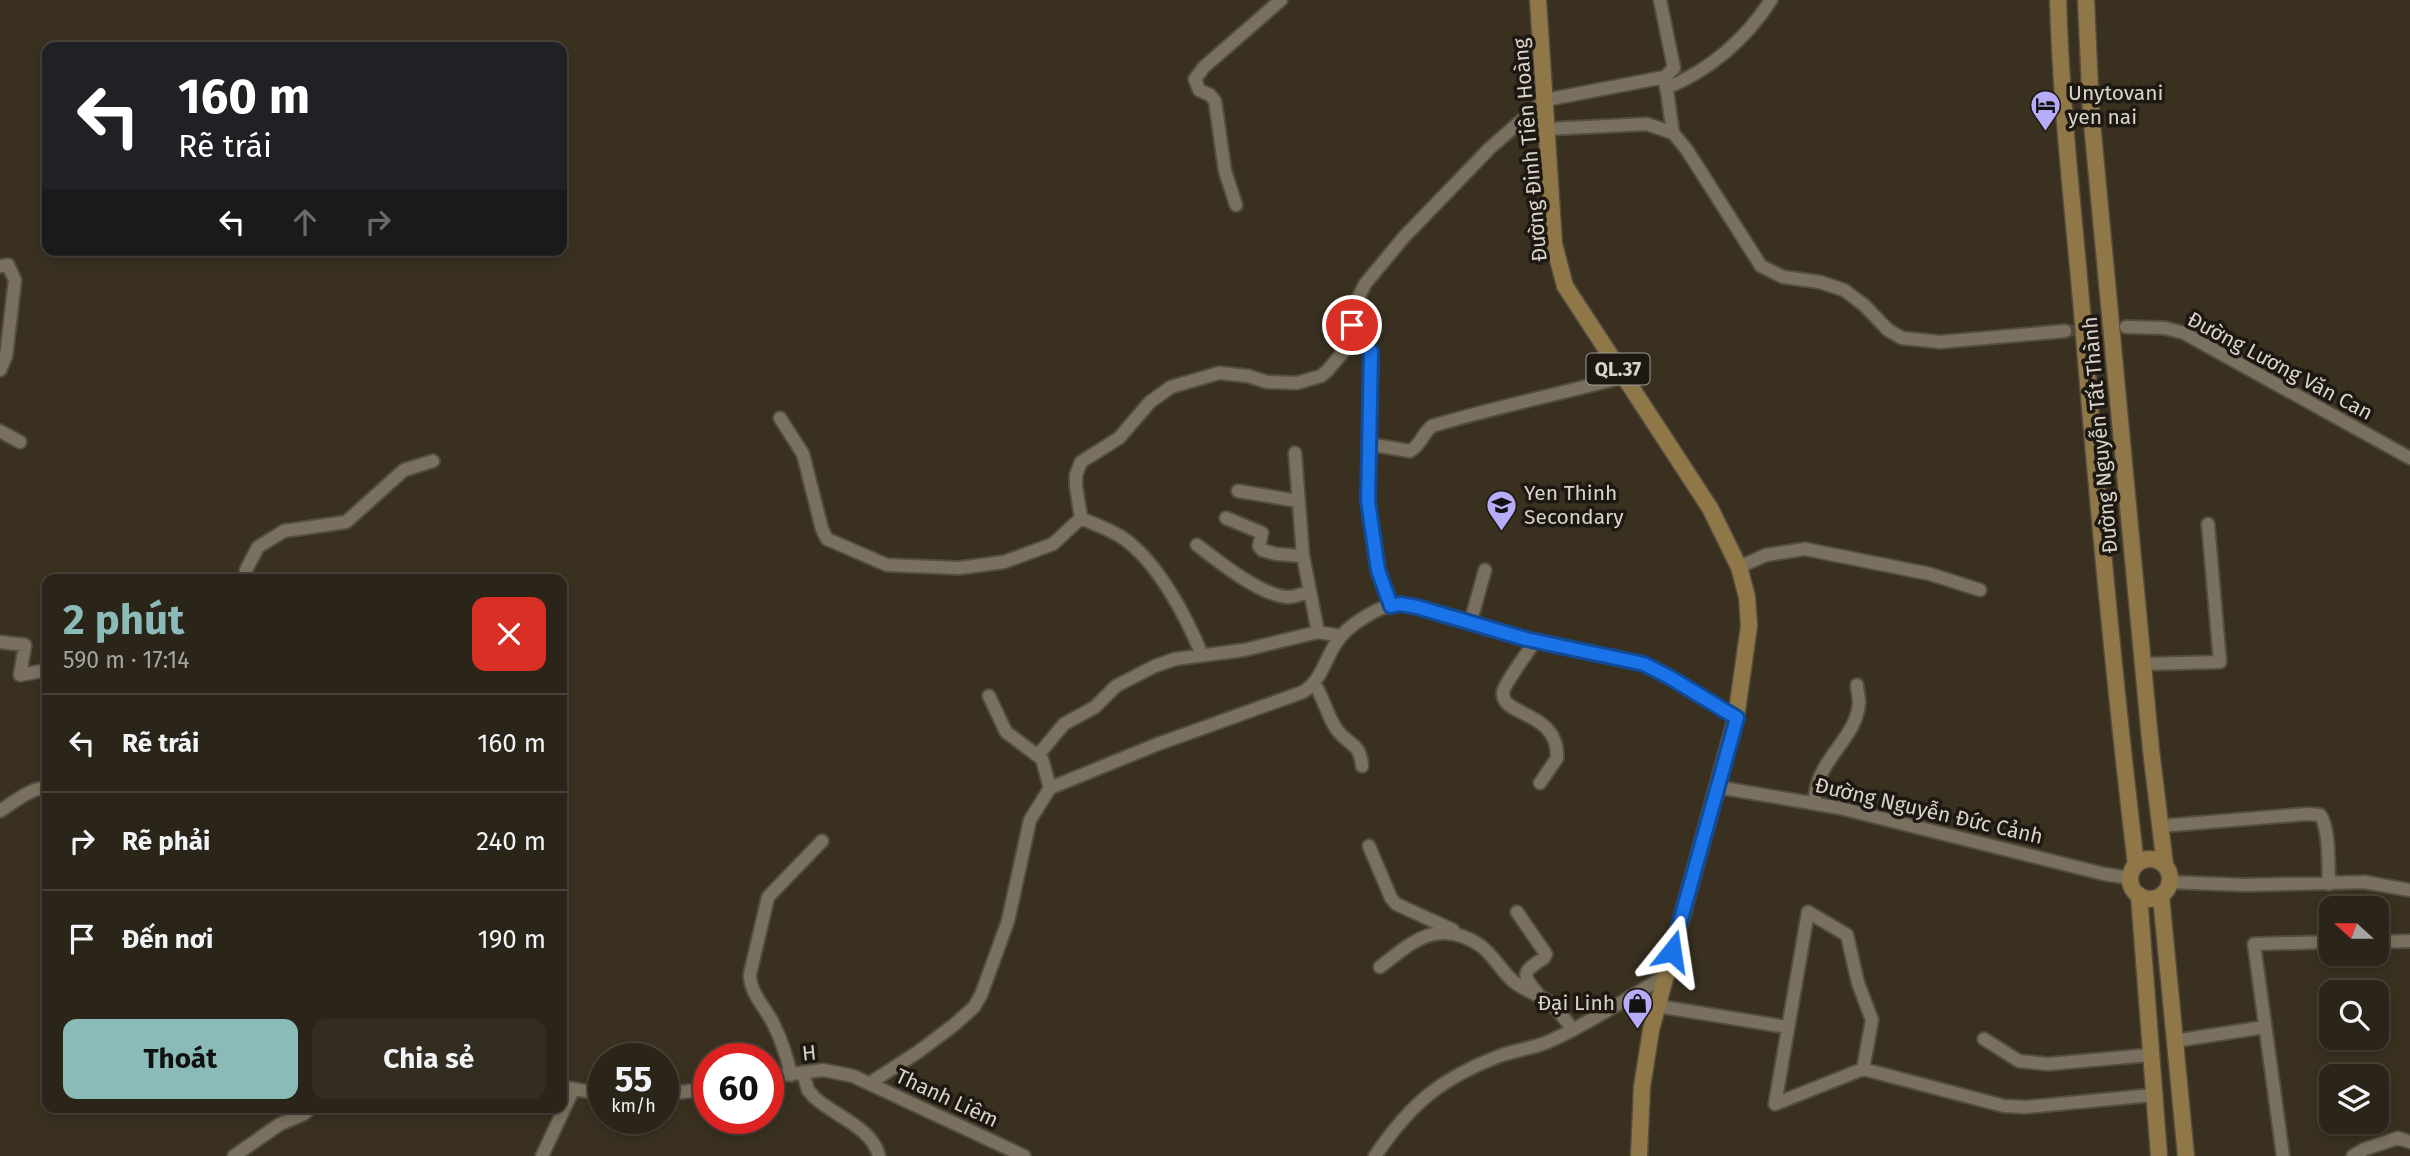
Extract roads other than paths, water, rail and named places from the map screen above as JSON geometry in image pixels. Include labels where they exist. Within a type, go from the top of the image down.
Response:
[{"type":"main road","name":"Đường Đinh Tiên Hoàng","points":[[1538,0],[1554,244],[1565,286],[1623,377],[1650,412],[1710,508],[1739,567],[1747,597],[1749,626],[1737,718],[1657,1006],[1642,1087],[1639,1156]]},
{"type":"main road","name":"Đường Nguyễn Tất Thành","points":[[2058,0],[2094,458],[2133,871]]},
{"type":"main road","name":"Đường Nguyễn Tất Thành","points":[[2086,0],[2091,112],[2143,664],[2165,865]]},
{"type":"main road","points":[[2065,113],[2091,112]]},
{"type":"main road","points":[[2094,458],[2123,453]]},
{"type":"main road","points":[[2151,859],[2165,865],[2169,871],[2170,882],[2166,891],[2161,896],[2146,899],[2138,895],[2133,888],[2133,871],[2151,859]]},
{"type":"main road","points":[[2138,895],[2159,1156]]},
{"type":"main road","points":[[2161,896],[2186,1156]]},
{"type":"street","points":[[1236,205],[1225,172],[1215,102],[1210,95],[1199,90],[1195,79],[1204,66],[1281,0]]},
{"type":"street","points":[[1660,0],[1674,68],[1666,83],[1673,133]]},
{"type":"street","points":[[1081,518],[1076,475],[1081,462],[1119,438],[1156,396],[1181,383],[1219,373],[1248,376],[1266,382],[1297,383],[1321,376],[1345,353],[1350,344],[1353,313],[1359,295],[1396,246],[1490,148],[1545,100],[1686,80],[1736,44],[1758,20],[1771,0]]},
{"type":"street","points":[[1547,129],[1647,124],[1673,133],[1687,150],[1761,266],[1774,274],[1820,282],[1844,290],[1864,305],[1888,330],[1907,340],[1977,340],[2065,331]]},
{"type":"street","points":[[0,266],[8,265],[15,279],[6,356],[0,370]]},
{"type":"street","name":"Đường Lương Văn Can","points":[[2126,327],[2165,328],[2183,333],[2410,458]]},
{"type":"street","points":[[1352,332],[1371,351],[1373,363],[1368,501],[1378,570],[1391,606]]},
{"type":"street","points":[[1368,444],[1410,452],[1432,426],[1518,401],[1568,392],[1623,377]]},
{"type":"street","points":[[780,418],[803,454],[827,539],[887,565],[959,568],[1004,562],[1053,544],[1081,518]]},
{"type":"street","points":[[0,431],[20,443]]},
{"type":"street","points":[[1295,453],[1303,556],[1318,632]]},
{"type":"street","points":[[246,574],[258,547],[284,531],[346,522],[404,470],[433,461]]},
{"type":"street","points":[[1238,491],[1298,501]]},
{"type":"street","points":[[1081,518],[1121,537],[1142,556],[1172,594],[1202,655]]},
{"type":"street","points":[[1226,518],[1262,533],[1259,546],[1262,550],[1303,556]]},
{"type":"street","points":[[2143,664],[2220,662],[2208,524]]},
{"type":"street","points":[[1197,545],[1222,565],[1271,592],[1285,597],[1309,592]]},
{"type":"street","points":[[1739,567],[1774,553],[1805,549],[1930,574],[1980,590]]},
{"type":"street","points":[[1470,624],[1485,570]]},
{"type":"street","points":[[870,1083],[918,1052],[974,1007],[1008,921],[1030,820],[1050,788],[1158,744],[1303,692],[1314,683],[1340,636],[1354,624],[1391,606],[1400,604],[1417,607],[1535,641],[1644,664],[1737,718]]},
{"type":"street","points":[[1039,754],[1065,724],[1095,707],[1116,686],[1130,677],[1175,659],[1244,650],[1318,632],[1340,636]]},
{"type":"street","points":[[1535,641],[1503,694],[1504,700],[1512,708],[1541,721],[1555,742],[1557,758],[1540,783]]},
{"type":"street","points":[[0,642],[24,645],[20,675],[42,671]]},
{"type":"street","points":[[1314,683],[1335,727],[1357,748],[1362,766]]},
{"type":"street","points":[[1815,803],[1821,773],[1856,717],[1859,702],[1857,685]]},
{"type":"street","points":[[989,695],[1009,735],[1039,754],[1050,788]]},
{"type":"street","name":"Đường Nguyễn Đức Cảnh","points":[[1717,787],[1815,803],[2104,874],[2133,871]]},
{"type":"street","points":[[0,811],[42,788]]},
{"type":"street","points":[[2161,826],[2320,815],[2326,830],[2329,884]]},
{"type":"street","points":[[822,841],[768,897],[750,974],[750,985],[773,1023],[786,1055],[808,1090],[865,1134],[879,1154],[894,1156]]},
{"type":"street","points":[[1369,846],[1396,904],[1481,946],[1516,984],[1553,1006],[1573,1030]]},
{"type":"street","points":[[2170,882],[2244,885],[2364,883],[2410,890]]},
{"type":"street","points":[[1517,912],[1546,954],[1545,958],[1527,968],[1526,972],[1529,983],[1541,997]]},
{"type":"street","points":[[1863,1069],[1872,1020],[1858,983],[1847,935],[1808,912],[1775,1104],[1863,1069],[2004,1106],[2026,1107],[2153,1095]]},
{"type":"street","points":[[1380,967],[1424,936],[1444,933],[1462,936]]},
{"type":"street","points":[[2389,942],[2410,941]]},
{"type":"street","points":[[2283,1156],[2253,944],[2319,942]]},
{"type":"street","points":[[1375,1156],[1397,1123],[1419,1101],[1444,1082],[1502,1055],[1546,1043],[1664,977]]},
{"type":"street","points":[[1657,1006],[1787,1027]]},
{"type":"street","points":[[2174,1041],[2265,1027]]},
{"type":"street","points":[[1984,1039],[2019,1061],[2048,1064],[2149,1055]]},
{"type":"street","name":"H","points":[[784,1075],[823,1070],[853,1076]]},
{"type":"street","name":"Thanh Liêm","points":[[853,1076],[1024,1156]]},
{"type":"street","points":[[568,1088],[588,1091]]},
{"type":"street","points":[[234,1156],[271,1130],[305,1113]]},
{"type":"street","points":[[542,1156],[558,1113]]},
{"type":"street","points":[[2353,1156],[2398,1138],[2410,1142]]},
{"type":"tunnel","points":[[2065,331],[2126,327]]},
{"type":"place","name":"Unytovani yen nai","points":[[2045,132]]},
{"type":"place","name":"Yen Thinh Secondary","points":[[1501,532]]},
{"type":"place","name":"Đại Linh","points":[[1638,1030]]}]
